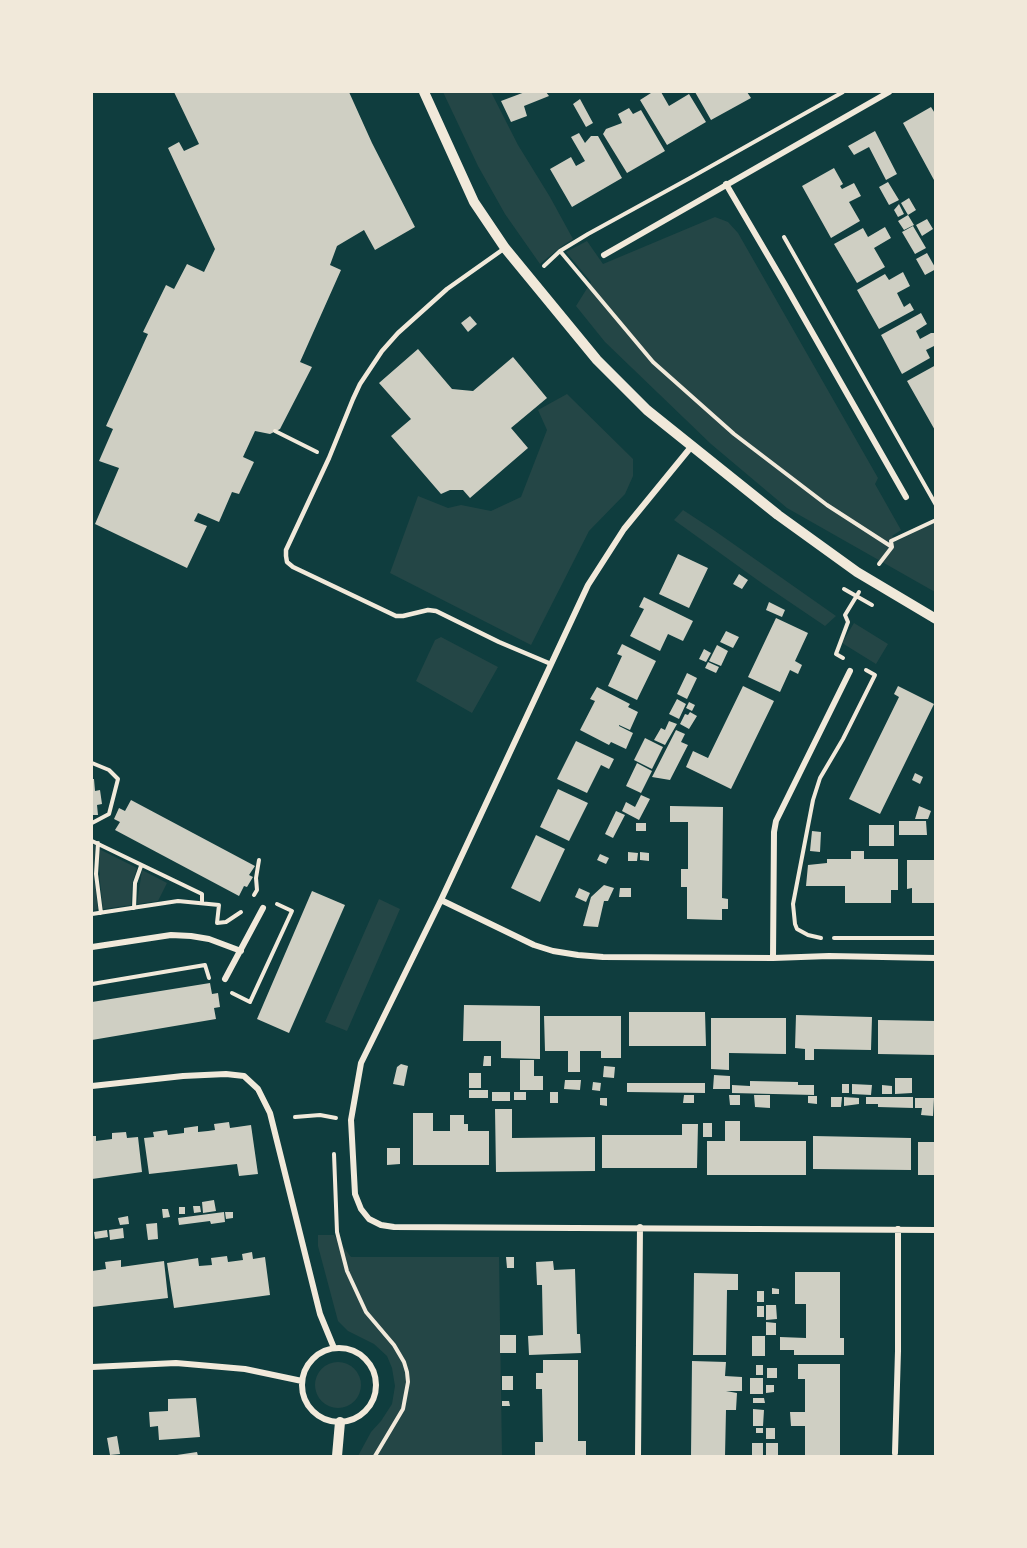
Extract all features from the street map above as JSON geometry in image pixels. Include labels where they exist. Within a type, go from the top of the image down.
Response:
[{"type":"street","points":[[424,92],[474,202],[505,248],[597,360],[647,410],[778,515],[868,579],[936,619]]},
{"type":"street","points":[[604,255],[889,92]]},
{"type":"street","points":[[726,184],[906,497]]},
{"type":"street","points":[[691,447],[624,529],[588,585],[441,900],[361,1064],[351,1120],[354,1194],[369,1219],[381,1225],[394,1227],[936,1230]]},
{"type":"street","points":[[773,958],[776,821],[850,671]]},
{"type":"street","points":[[441,900],[495,927],[553,951],[603,957],[936,958]]},
{"type":"street","points":[[225,980],[262,908]]},
{"type":"street","points":[[92,946],[171,935],[209,939],[241,951]]},
{"type":"street","points":[[92,1086],[183,1076],[226,1074],[244,1076],[258,1089],[270,1113],[320,1314],[334,1348]]},
{"type":"street","points":[[638,1456],[640,1227]]},
{"type":"street","points":[[895,1453],[898,1229]]},
{"type":"street","points":[[334,1348],[351,1350],[367,1360],[376,1381],[375,1396],[367,1410],[354,1419],[340,1422],[327,1420],[314,1412],[304,1398],[302,1381],[307,1367],[324,1351],[334,1348]]},
{"type":"street","points":[[92,1366],[176,1363],[245,1369],[302,1381]]},
{"type":"street","points":[[337,1456],[340,1422]]},
{"type":"lane","points":[[505,248],[447,289],[398,333],[382,351],[360,384],[286,550],[287,562],[293,567],[396,616],[428,610],[436,611],[551,664]]},
{"type":"path","points":[[530,278],[560,251],[588,234],[843,92]]},
{"type":"path","points":[[784,237],[936,505]]},
{"type":"path","points":[[560,251],[653,362],[734,434],[827,505],[892,547]]},
{"type":"path","points":[[275,431],[328,458]]},
{"type":"path","points":[[846,659],[836,654],[848,622],[845,615],[892,547],[891,541],[936,520]]},
{"type":"path","points":[[865,670],[875,675],[843,739],[820,778],[813,800],[793,904],[795,924],[797,929],[817,938],[936,938]]},
{"type":"path","points":[[92,763],[109,770],[118,779],[109,814],[92,823]]},
{"type":"path","points":[[92,840],[202,894],[202,903]]},
{"type":"path","points":[[98,843],[96,874],[102,913]]},
{"type":"path","points":[[253,897],[257,890],[259,860]]},
{"type":"path","points":[[134,908],[135,883],[141,866]]},
{"type":"path","points":[[92,914],[178,901],[219,905],[217,923],[226,922],[248,907]]},
{"type":"path","points":[[295,1117],[320,1115],[351,1120]]},
{"type":"path","points":[[334,1127],[335,1117]]},
{"type":"path","points":[[334,1149],[337,1232],[347,1271],[366,1312],[394,1346],[407,1372],[408,1382],[403,1409],[375,1456]]},
{"type":"shaded area","points":[[443,92],[491,92],[518,145],[573,239],[540,264],[505,214],[478,166]]},
{"type":"shaded area","points":[[715,217],[728,222],[738,233],[878,478],[875,484],[901,530],[892,536],[899,540],[935,522],[935,592],[787,508],[711,444],[605,342],[576,306],[591,282],[566,252],[587,241],[603,264]]},
{"type":"shaded area","points":[[567,394],[633,459],[633,476],[625,494],[589,531],[531,645],[390,573],[418,496],[448,508],[461,505],[491,511],[521,497],[547,430],[538,410]]},
{"type":"shaded area","points":[[683,510],[836,616],[825,626],[763,584],[674,520]]},
{"type":"shaded area","points":[[854,623],[888,644],[876,664],[842,643]]},
{"type":"shaded area","points":[[441,637],[498,667],[472,713],[416,681],[435,640]]},
{"type":"shaded area","points":[[92,844],[95,845],[94,876],[98,909],[92,911]]},
{"type":"shaded area","points":[[99,849],[137,868],[132,884],[131,905],[103,909]]},
{"type":"shaded area","points":[[142,870],[167,883],[158,901],[137,904]]},
{"type":"shaded area","points":[[379,899],[400,909],[347,1031],[325,1022]]},
{"type":"shaded area","points":[[318,1235],[334,1235],[351,1257],[499,1257],[502,1456],[358,1456],[371,1432],[392,1404],[395,1386],[392,1368],[387,1356],[374,1344],[348,1331],[338,1321],[318,1246]]},
{"type":"shaded area","points":[[338,1362],[354,1369],[361,1385],[354,1401],[338,1408],[322,1401],[315,1385],[322,1369]]},
{"type":"building","points":[[174,92],[349,92],[415,227],[375,250],[364,230],[337,246],[330,265],[341,270],[300,362],[312,367],[280,429],[270,434],[255,431],[243,457],[254,462],[239,494],[232,492],[219,522],[198,513],[194,521],[207,526],[187,568],[95,524],[119,468],[99,461],[113,429],[106,426],[148,334],[143,332],[166,285],[174,289],[187,264],[204,272],[215,249],[168,148],[179,142],[184,151],[199,144]]},
{"type":"building","points":[[525,92],[546,92],[549,96],[524,106],[527,116],[511,122],[501,101]]},
{"type":"building","points":[[650,92],[661,92],[669,106],[689,94],[706,122],[667,145],[640,100]]},
{"type":"building","points":[[695,92],[747,92],[751,98],[711,120]]},
{"type":"building","points":[[580,99],[593,123],[586,127],[573,104]]},
{"type":"building","points":[[931,107],[936,115],[934,180],[903,123]]},
{"type":"building","points":[[629,108],[633,114],[641,110],[665,151],[627,173],[603,134],[606,129],[622,123],[618,114]]},
{"type":"building","points":[[875,131],[897,174],[886,180],[869,147],[854,155],[848,146]]},
{"type":"building","points":[[579,133],[585,143],[591,136],[598,136],[622,178],[572,207],[550,169],[571,157],[576,166],[585,161],[571,137]]},
{"type":"building","points":[[834,168],[843,184],[840,186],[842,189],[854,183],[861,196],[849,202],[860,221],[831,238],[802,186]]},
{"type":"building","points":[[888,182],[899,200],[889,205],[879,187]]},
{"type":"building","points":[[909,198],[916,210],[908,215],[901,203]]},
{"type":"building","points":[[899,204],[904,214],[898,217],[894,210]]},
{"type":"building","points":[[908,215],[914,225],[904,230],[898,221]]},
{"type":"building","points":[[927,219],[933,229],[922,236],[916,225]]},
{"type":"building","points":[[913,226],[926,248],[915,254],[902,232]]},
{"type":"building","points":[[885,227],[891,238],[874,248],[885,267],[857,283],[834,244],[863,228],[868,237]]},
{"type":"building","points":[[927,253],[936,269],[925,275],[916,259]]},
{"type":"building","points":[[903,272],[910,286],[897,293],[904,307],[910,303],[914,310],[879,329],[857,290],[885,274],[889,280]]},
{"type":"building","points":[[921,313],[927,324],[916,331],[920,339],[936,333],[936,345],[926,350],[930,358],[902,374],[881,335]]},
{"type":"building","points":[[470,316],[477,324],[468,332],[461,323]]},
{"type":"building","points":[[418,349],[452,389],[473,391],[513,357],[547,398],[511,428],[528,448],[470,498],[463,490],[450,490],[441,494],[391,436],[411,419],[379,383]]},
{"type":"building","points":[[936,365],[936,432],[907,381]]},
{"type":"building","points":[[678,554],[708,568],[689,608],[659,594]]},
{"type":"building","points":[[739,574],[748,580],[742,589],[733,584]]},
{"type":"building","points":[[644,597],[693,621],[683,641],[668,634],[660,651],[630,636],[644,609],[639,607]]},
{"type":"building","points":[[769,602],[785,610],[782,617],[766,610]]},
{"type":"building","points":[[776,618],[808,633],[795,661],[802,665],[798,674],[790,670],[780,692],[748,677]]},
{"type":"building","points":[[726,631],[739,637],[733,648],[720,642]]},
{"type":"building","points":[[622,644],[656,661],[637,700],[608,686],[622,656],[617,654]]},
{"type":"building","points":[[717,645],[728,651],[721,666],[709,661]]},
{"type":"building","points":[[704,649],[711,653],[706,662],[699,659]]},
{"type":"building","points":[[708,662],[719,667],[716,673],[705,668]]},
{"type":"building","points":[[687,673],[697,678],[687,699],[677,694]]},
{"type":"building","points":[[743,686],[774,701],[731,789],[686,767],[693,751],[708,758]]},
{"type":"building","points":[[898,686],[934,704],[880,814],[849,799],[899,697],[894,694]]},
{"type":"building","points":[[597,687],[630,704],[628,707],[638,712],[630,730],[619,725],[633,733],[626,749],[611,742],[609,745],[580,730],[595,701],[590,699]]},
{"type":"building","points":[[677,699],[686,704],[679,719],[669,714]]},
{"type":"building","points":[[689,702],[695,705],[692,711],[686,708]]},
{"type":"building","points":[[690,712],[697,716],[689,729],[680,724],[685,714],[688,715]]},
{"type":"building","points":[[669,721],[677,724],[665,745],[654,740],[661,728],[665,730]]},
{"type":"building","points":[[676,730],[685,734],[681,742],[688,745],[670,780],[652,777]]},
{"type":"building","points":[[645,738],[663,747],[652,769],[634,760]]},
{"type":"building","points":[[576,741],[614,759],[609,769],[601,765],[587,793],[557,779]]},
{"type":"building","points":[[637,763],[652,771],[641,793],[626,786]]},
{"type":"building","points":[[915,773],[923,777],[920,784],[912,780]]},
{"type":"building","points":[[92,779],[94,779],[95,791],[100,790],[102,804],[97,805],[98,815],[92,815]]},
{"type":"building","points":[[558,789],[588,803],[569,841],[540,827]]},
{"type":"building","points":[[641,795],[650,799],[639,820],[622,811],[626,802],[635,807]]},
{"type":"building","points":[[131,800],[255,866],[249,875],[253,877],[247,887],[244,886],[239,896],[115,830],[120,822],[114,819],[119,808],[125,811]]},
{"type":"building","points":[[670,806],[723,807],[722,898],[728,899],[728,909],[722,909],[722,920],[687,919],[687,887],[681,887],[681,869],[688,869],[688,822],[670,822]]},
{"type":"building","points":[[919,806],[931,811],[928,819],[915,819]]},
{"type":"building","points":[[616,811],[625,815],[613,838],[605,834]]},
{"type":"building","points":[[899,821],[926,821],[927,835],[899,835]]},
{"type":"building","points":[[636,823],[646,823],[646,831],[636,831]]},
{"type":"building","points":[[869,825],[894,825],[894,846],[869,846]]},
{"type":"building","points":[[812,831],[821,832],[820,852],[810,851]]},
{"type":"building","points":[[536,835],[565,849],[540,902],[511,888]]},
{"type":"building","points":[[851,851],[864,851],[864,859],[898,859],[898,890],[891,890],[891,903],[845,903],[845,886],[806,886],[808,865],[827,863],[827,859],[851,859]]},
{"type":"building","points":[[628,852],[638,853],[637,861],[628,861]]},
{"type":"building","points":[[640,852],[649,853],[649,861],[640,860]]},
{"type":"building","points":[[600,854],[609,858],[606,864],[597,860]]},
{"type":"building","points":[[907,860],[936,860],[936,903],[912,903],[912,888],[907,889]]},
{"type":"building","points":[[604,885],[614,888],[608,901],[604,901],[598,927],[583,926],[591,897]]},
{"type":"building","points":[[579,888],[590,893],[586,902],[575,897]]},
{"type":"building","points":[[620,888],[631,888],[631,897],[619,897]]},
{"type":"building","points":[[312,891],[345,905],[289,1033],[257,1019]]},
{"type":"building","points":[[210,983],[212,994],[218,993],[220,1007],[214,1008],[216,1019],[92,1040],[92,1002]]},
{"type":"building","points":[[464,1005],[540,1006],[540,1059],[501,1058],[501,1041],[463,1041]]},
{"type":"building","points":[[629,1012],[705,1012],[706,1046],[629,1046]]},
{"type":"building","points":[[796,1015],[872,1017],[871,1050],[814,1049],[814,1060],[805,1060],[805,1049],[795,1048]]},
{"type":"building","points":[[544,1016],[621,1016],[621,1058],[601,1058],[601,1051],[580,1051],[580,1072],[568,1072],[568,1051],[545,1051]]},
{"type":"building","points":[[711,1018],[786,1018],[786,1054],[729,1053],[729,1070],[711,1069]]},
{"type":"building","points":[[878,1020],[936,1021],[936,1055],[878,1054]]},
{"type":"building","points":[[484,1056],[491,1056],[491,1066],[483,1066]]},
{"type":"building","points":[[520,1060],[534,1060],[534,1076],[543,1076],[543,1090],[520,1090]]},
{"type":"building","points":[[401,1064],[408,1066],[404,1086],[393,1084],[397,1067]]},
{"type":"building","points":[[604,1066],[615,1067],[614,1078],[603,1077]]},
{"type":"building","points":[[469,1073],[481,1073],[481,1088],[469,1088]]},
{"type":"building","points":[[714,1075],[730,1076],[730,1089],[713,1089]]},
{"type":"building","points":[[895,1078],[912,1078],[912,1093],[895,1094]]},
{"type":"building","points":[[565,1080],[581,1080],[580,1090],[564,1089]]},
{"type":"building","points":[[750,1081],[798,1082],[798,1085],[814,1085],[814,1095],[732,1093],[732,1085],[750,1086]]},
{"type":"building","points":[[593,1082],[601,1083],[600,1091],[592,1090]]},
{"type":"building","points":[[627,1083],[705,1083],[705,1093],[627,1092]]},
{"type":"building","points":[[842,1084],[849,1084],[849,1093],[842,1093]]},
{"type":"building","points":[[852,1084],[872,1085],[871,1095],[852,1094]]},
{"type":"building","points":[[882,1085],[892,1086],[892,1094],[882,1094]]},
{"type":"building","points":[[469,1090],[488,1090],[488,1098],[469,1098]]},
{"type":"building","points":[[492,1092],[510,1092],[510,1101],[492,1101]]},
{"type":"building","points":[[514,1092],[526,1092],[526,1100],[514,1100]]},
{"type":"building","points":[[550,1092],[558,1092],[558,1103],[550,1103]]},
{"type":"building","points":[[684,1095],[694,1095],[694,1103],[683,1103]]},
{"type":"building","points":[[729,1095],[740,1095],[740,1105],[730,1105]]},
{"type":"building","points":[[754,1095],[770,1095],[770,1108],[755,1107]]},
{"type":"building","points":[[808,1096],[817,1096],[817,1104],[808,1103]]},
{"type":"building","points":[[831,1097],[842,1097],[841,1107],[831,1107]]},
{"type":"building","points":[[844,1097],[859,1098],[859,1104],[844,1106]]},
{"type":"building","points":[[866,1097],[913,1097],[913,1108],[878,1107],[878,1104],[866,1104]]},
{"type":"building","points":[[600,1098],[607,1098],[607,1106],[600,1105]]},
{"type":"building","points":[[915,1098],[934,1098],[933,1116],[921,1115],[922,1108],[915,1108]]},
{"type":"building","points":[[495,1109],[512,1109],[512,1138],[595,1137],[595,1171],[496,1172]]},
{"type":"building","points":[[413,1113],[433,1113],[433,1131],[450,1131],[450,1115],[464,1115],[464,1124],[468,1124],[468,1131],[489,1131],[489,1165],[413,1165]]},
{"type":"building","points":[[725,1121],[740,1121],[740,1141],[806,1141],[806,1175],[707,1175],[707,1141],[725,1141]]},
{"type":"building","points":[[229,1122],[230,1128],[251,1125],[258,1174],[239,1176],[237,1164],[149,1174],[144,1138],[154,1137],[153,1132],[167,1130],[168,1135],[184,1133],[184,1128],[198,1126],[198,1132],[208,1131],[215,1130],[214,1124]]},
{"type":"building","points":[[703,1123],[712,1123],[712,1137],[703,1137]]},
{"type":"building","points":[[682,1124],[698,1124],[697,1168],[602,1168],[602,1135],[682,1135]]},
{"type":"building","points":[[126,1132],[127,1138],[138,1137],[142,1172],[92,1179],[92,1136],[96,1136],[96,1141],[112,1139],[112,1133]]},
{"type":"building","points":[[813,1136],[911,1138],[911,1170],[813,1169]]},
{"type":"building","points":[[918,1142],[936,1142],[936,1175],[918,1175]]},
{"type":"building","points":[[387,1148],[400,1148],[400,1164],[387,1165]]},
{"type":"building","points":[[214,1200],[216,1211],[203,1213],[202,1202]]},
{"type":"building","points":[[193,1206],[200,1206],[201,1212],[194,1213]]},
{"type":"building","points":[[179,1207],[185,1207],[185,1214],[179,1214]]},
{"type":"building","points":[[162,1209],[168,1209],[170,1217],[163,1218]]},
{"type":"building","points":[[224,1212],[225,1222],[211,1224],[210,1221],[179,1225],[178,1218]]},
{"type":"building","points":[[225,1212],[233,1212],[233,1218],[226,1219]]},
{"type":"building","points":[[128,1216],[129,1224],[120,1225],[118,1218]]},
{"type":"building","points":[[157,1223],[158,1239],[148,1240],[146,1224]]},
{"type":"building","points":[[123,1228],[124,1238],[110,1240],[109,1230]]},
{"type":"building","points":[[107,1230],[108,1237],[95,1239],[94,1232]]},
{"type":"building","points":[[252,1252],[253,1259],[265,1257],[270,1295],[174,1308],[167,1263],[198,1258],[199,1266],[212,1265],[211,1258],[227,1256],[228,1262],[243,1260],[242,1254]]},
{"type":"building","points":[[506,1257],[514,1257],[514,1268],[507,1268]]},
{"type":"building","points":[[121,1260],[121,1267],[164,1261],[168,1298],[92,1307],[92,1271],[106,1269],[105,1262]]},
{"type":"building","points":[[553,1261],[554,1270],[575,1269],[577,1334],[580,1334],[581,1353],[529,1355],[528,1336],[543,1335],[542,1285],[537,1285],[536,1262]]},
{"type":"building","points":[[795,1272],[840,1272],[840,1338],[844,1338],[844,1355],[794,1355],[794,1350],[780,1350],[780,1337],[806,1338],[806,1304],[795,1304]]},
{"type":"building","points":[[694,1273],[738,1274],[738,1290],[727,1290],[726,1355],[693,1355]]},
{"type":"building","points":[[772,1288],[779,1289],[779,1294],[772,1294]]},
{"type":"building","points":[[757,1291],[764,1291],[764,1302],[757,1302]]},
{"type":"building","points":[[766,1305],[776,1305],[777,1319],[766,1320]]},
{"type":"building","points":[[757,1306],[764,1306],[764,1317],[757,1317]]},
{"type":"building","points":[[766,1322],[776,1323],[776,1335],[766,1335]]},
{"type":"building","points":[[500,1335],[516,1335],[516,1353],[500,1353]]},
{"type":"building","points":[[752,1336],[765,1336],[765,1356],[752,1356]]},
{"type":"building","points":[[543,1360],[578,1360],[578,1441],[586,1441],[586,1456],[535,1456],[535,1442],[543,1442],[542,1389],[536,1389],[536,1373],[543,1373]]},
{"type":"building","points":[[692,1361],[726,1362],[725,1376],[742,1377],[742,1391],[726,1391],[737,1393],[736,1410],[726,1410],[725,1456],[691,1456]]},
{"type":"building","points":[[798,1364],[840,1364],[840,1456],[805,1456],[805,1426],[791,1426],[790,1412],[805,1412],[805,1379],[798,1379]]},
{"type":"building","points":[[756,1365],[763,1365],[763,1375],[756,1375]]},
{"type":"building","points":[[767,1368],[777,1368],[777,1378],[767,1378]]},
{"type":"building","points":[[502,1376],[513,1376],[513,1390],[502,1390]]},
{"type":"building","points":[[750,1378],[763,1378],[763,1394],[750,1394]]},
{"type":"building","points":[[766,1385],[774,1385],[774,1392],[766,1393]]},
{"type":"building","points":[[196,1398],[200,1437],[159,1440],[158,1426],[150,1427],[149,1412],[168,1411],[168,1399]]},
{"type":"building","points":[[753,1398],[764,1398],[765,1403],[753,1403]]},
{"type":"building","points":[[502,1401],[509,1401],[510,1406],[502,1406]]},
{"type":"building","points":[[753,1409],[764,1410],[763,1426],[753,1426]]},
{"type":"building","points":[[756,1428],[763,1428],[763,1433],[756,1433]]},
{"type":"building","points":[[766,1428],[775,1428],[775,1439],[766,1439]]},
{"type":"building","points":[[117,1436],[120,1454],[110,1455],[107,1438]]},
{"type":"building","points":[[752,1443],[763,1443],[763,1455],[752,1455]]},
{"type":"building","points":[[766,1443],[778,1443],[778,1456],[766,1456]]},
{"type":"building","points":[[197,1452],[198,1456],[177,1456],[177,1455]]}]
